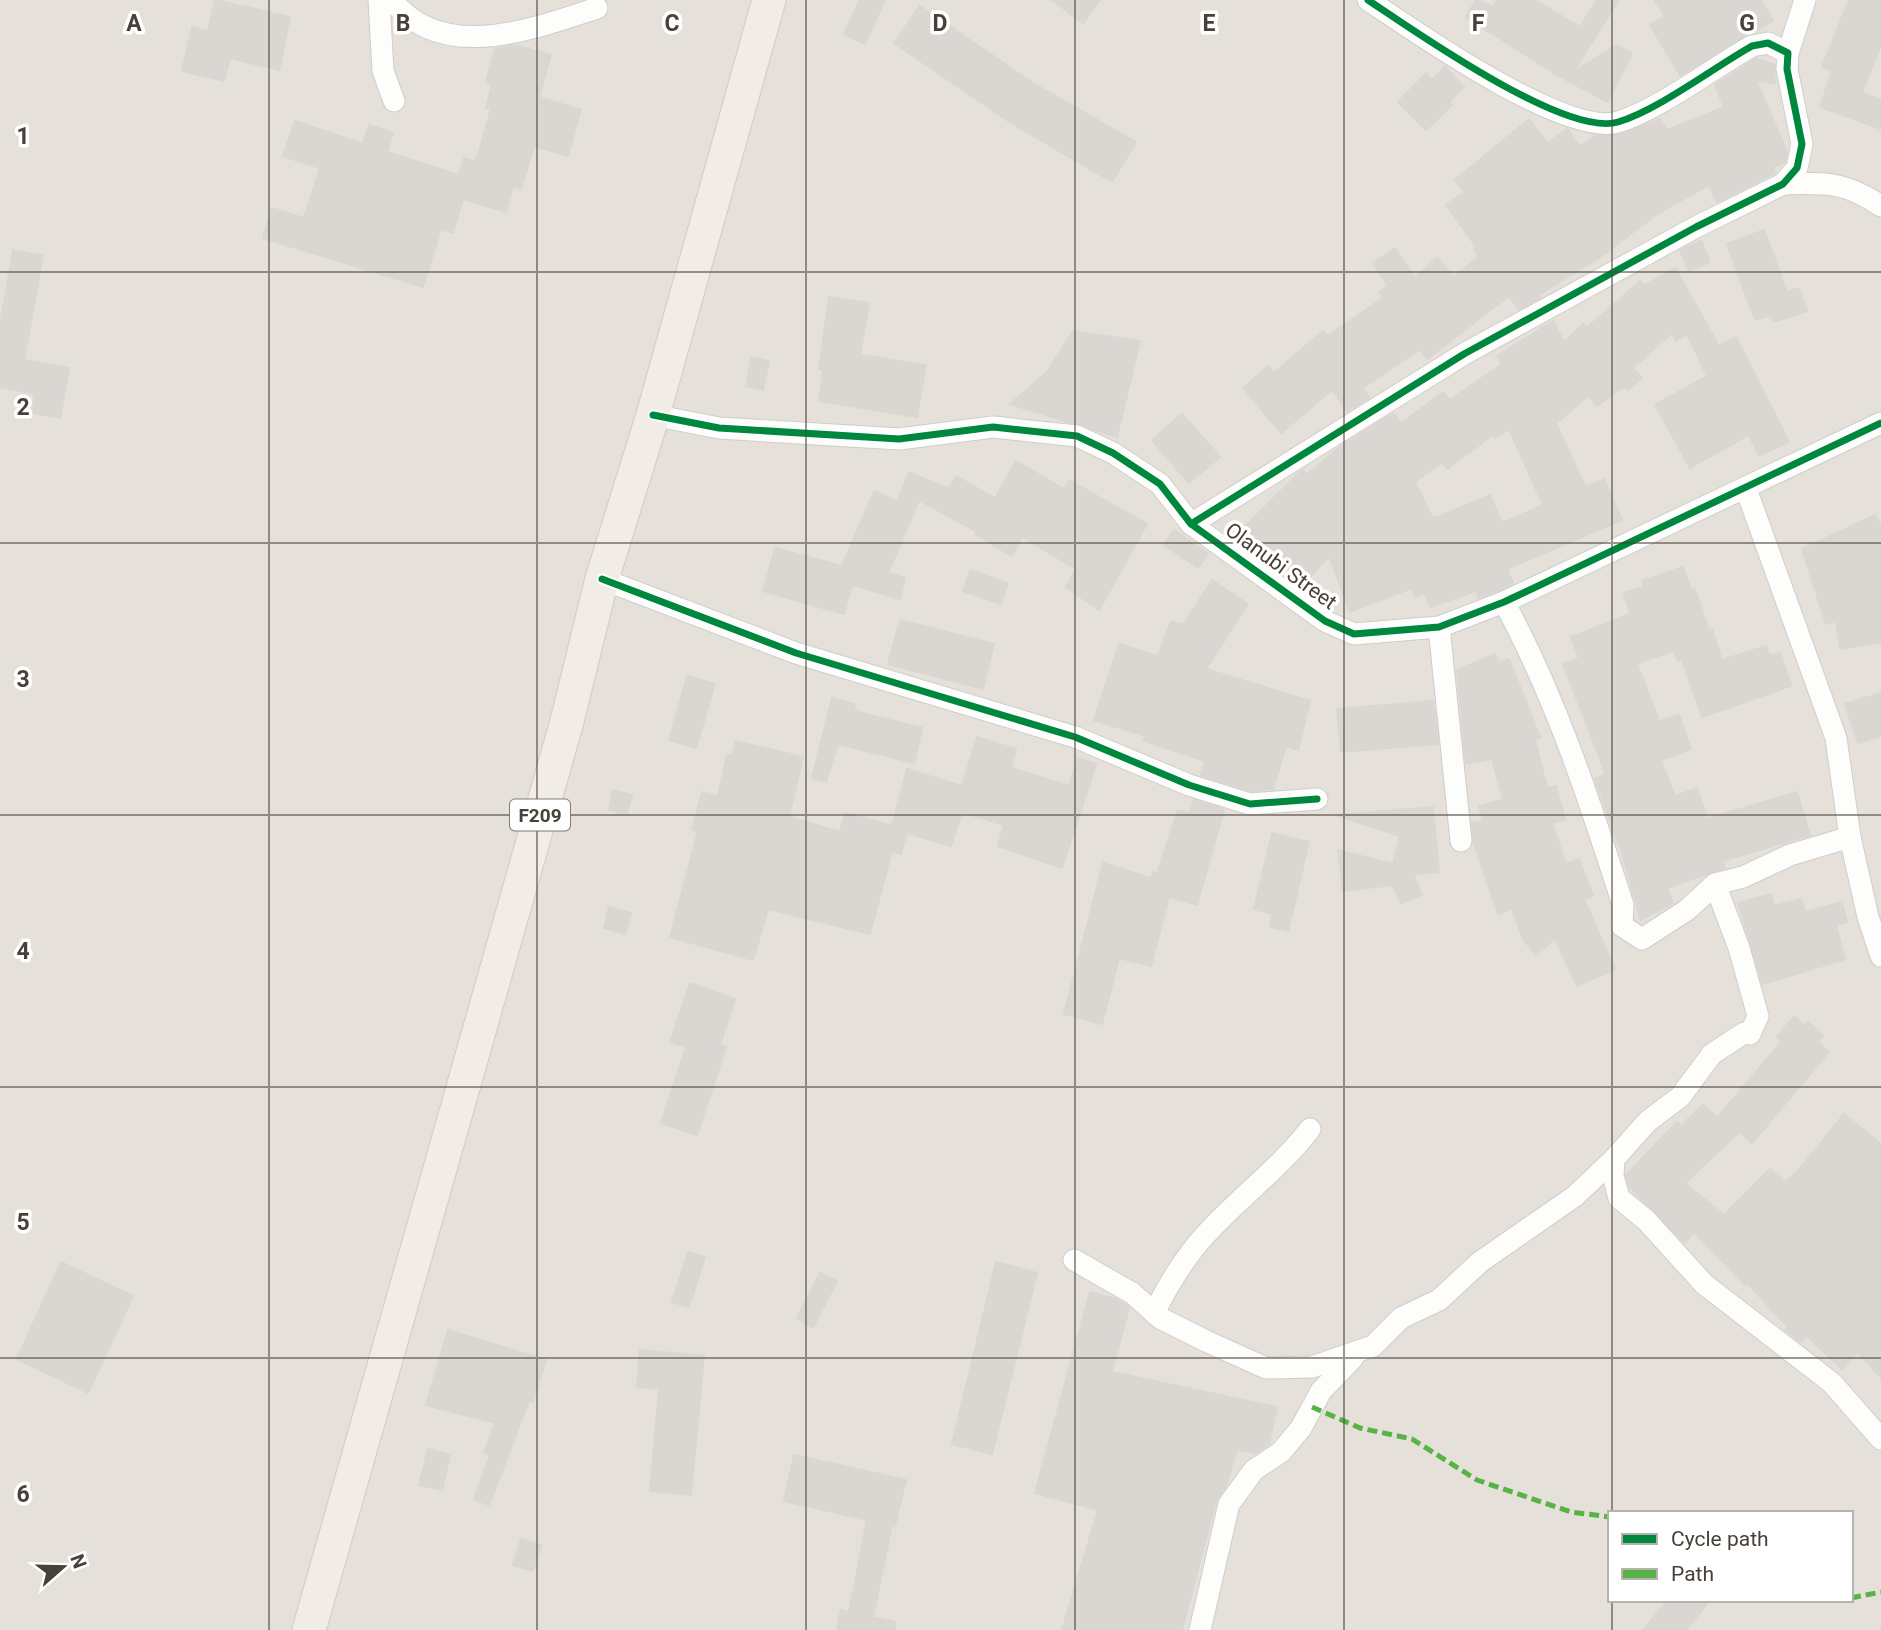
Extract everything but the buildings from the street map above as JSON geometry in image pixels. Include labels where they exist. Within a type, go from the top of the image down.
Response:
[{"type":"main road","name":"F209","points":[[309,1630],[566,725],[603,579],[653,415],[769,0]]},
{"type":"street","points":[[379,0],[383,71],[394,100]]},
{"type":"street","points":[[392,0],[404,15],[447,35],[492,37],[541,26],[597,8]]},
{"type":"street","points":[[1368,0],[1496,84],[1597,123],[1616,123],[1639,113],[1760,43],[1788,53]]},
{"type":"street","points":[[1191,524],[1464,354],[1696,227],[1783,184],[1797,168],[1802,144],[1787,69],[1788,53],[1805,0]]},
{"type":"street","points":[[1783,184],[1824,183],[1855,189],[1881,206]]},
{"type":"street","name":"Olanubi Street","points":[[653,415],[719,428],[899,439],[993,427],[1077,436],[1113,453],[1160,484],[1191,524],[1325,621],[1354,635],[1439,627],[1504,602],[1881,424]]},
{"type":"street","points":[[1746,489],[1836,738],[1850,837],[1868,917],[1881,956]]},
{"type":"street","points":[[603,579],[796,653],[1075,737],[1201,789],[1250,804],[1317,799]]},
{"type":"street","points":[[1504,602],[1528,646],[1569,746],[1623,905],[1622,926],[1642,939],[1687,910],[1715,884],[1743,877],[1790,855],[1850,837]]},
{"type":"street","points":[[1439,627],[1461,841]]},
{"type":"street","points":[[1074,1260],[1132,1293],[1154,1312],[1206,1341],[1266,1368],[1312,1367],[1373,1346],[1401,1318],[1439,1300],[1480,1262],[1575,1196],[1614,1160],[1648,1121],[1680,1097],[1712,1054],[1744,1033],[1750,1034],[1756,1026],[1758,1016],[1739,947],[1715,884]]},
{"type":"street","points":[[1154,1312],[1181,1264],[1209,1231],[1287,1159],[1310,1129]]},
{"type":"street","points":[[1614,1160],[1613,1175],[1619,1198],[1646,1220],[1704,1284],[1832,1382],[1881,1438]]},
{"type":"street","points":[[1200,1630],[1229,1504],[1254,1470],[1281,1452],[1301,1427],[1321,1391],[1359,1352]]},
{"type":"shaded area","points":[[0,0],[1881,0],[1881,1630],[0,1630]]},
{"type":"marked path","points":[[1312,1407],[1360,1428],[1412,1439],[1477,1480],[1571,1512],[1608,1517]]},
{"type":"marked path","points":[[1853,1598],[1881,1592]]},
{"type":"cycle path","points":[[1191,524],[1464,354],[1696,227],[1783,184],[1797,168],[1802,144],[1787,69],[1788,53],[1768,43],[1752,46],[1634,116],[1618,122],[1594,123],[1563,114],[1490,78],[1368,0]]},
{"type":"cycle path","points":[[653,415],[719,428],[899,439],[993,427],[1077,436],[1113,453],[1160,484],[1191,524],[1325,621],[1354,634],[1439,627],[1504,602],[1881,423]]},
{"type":"cycle path","points":[[602,579],[796,653],[1075,737],[1189,785],[1250,804],[1317,799]]}]
